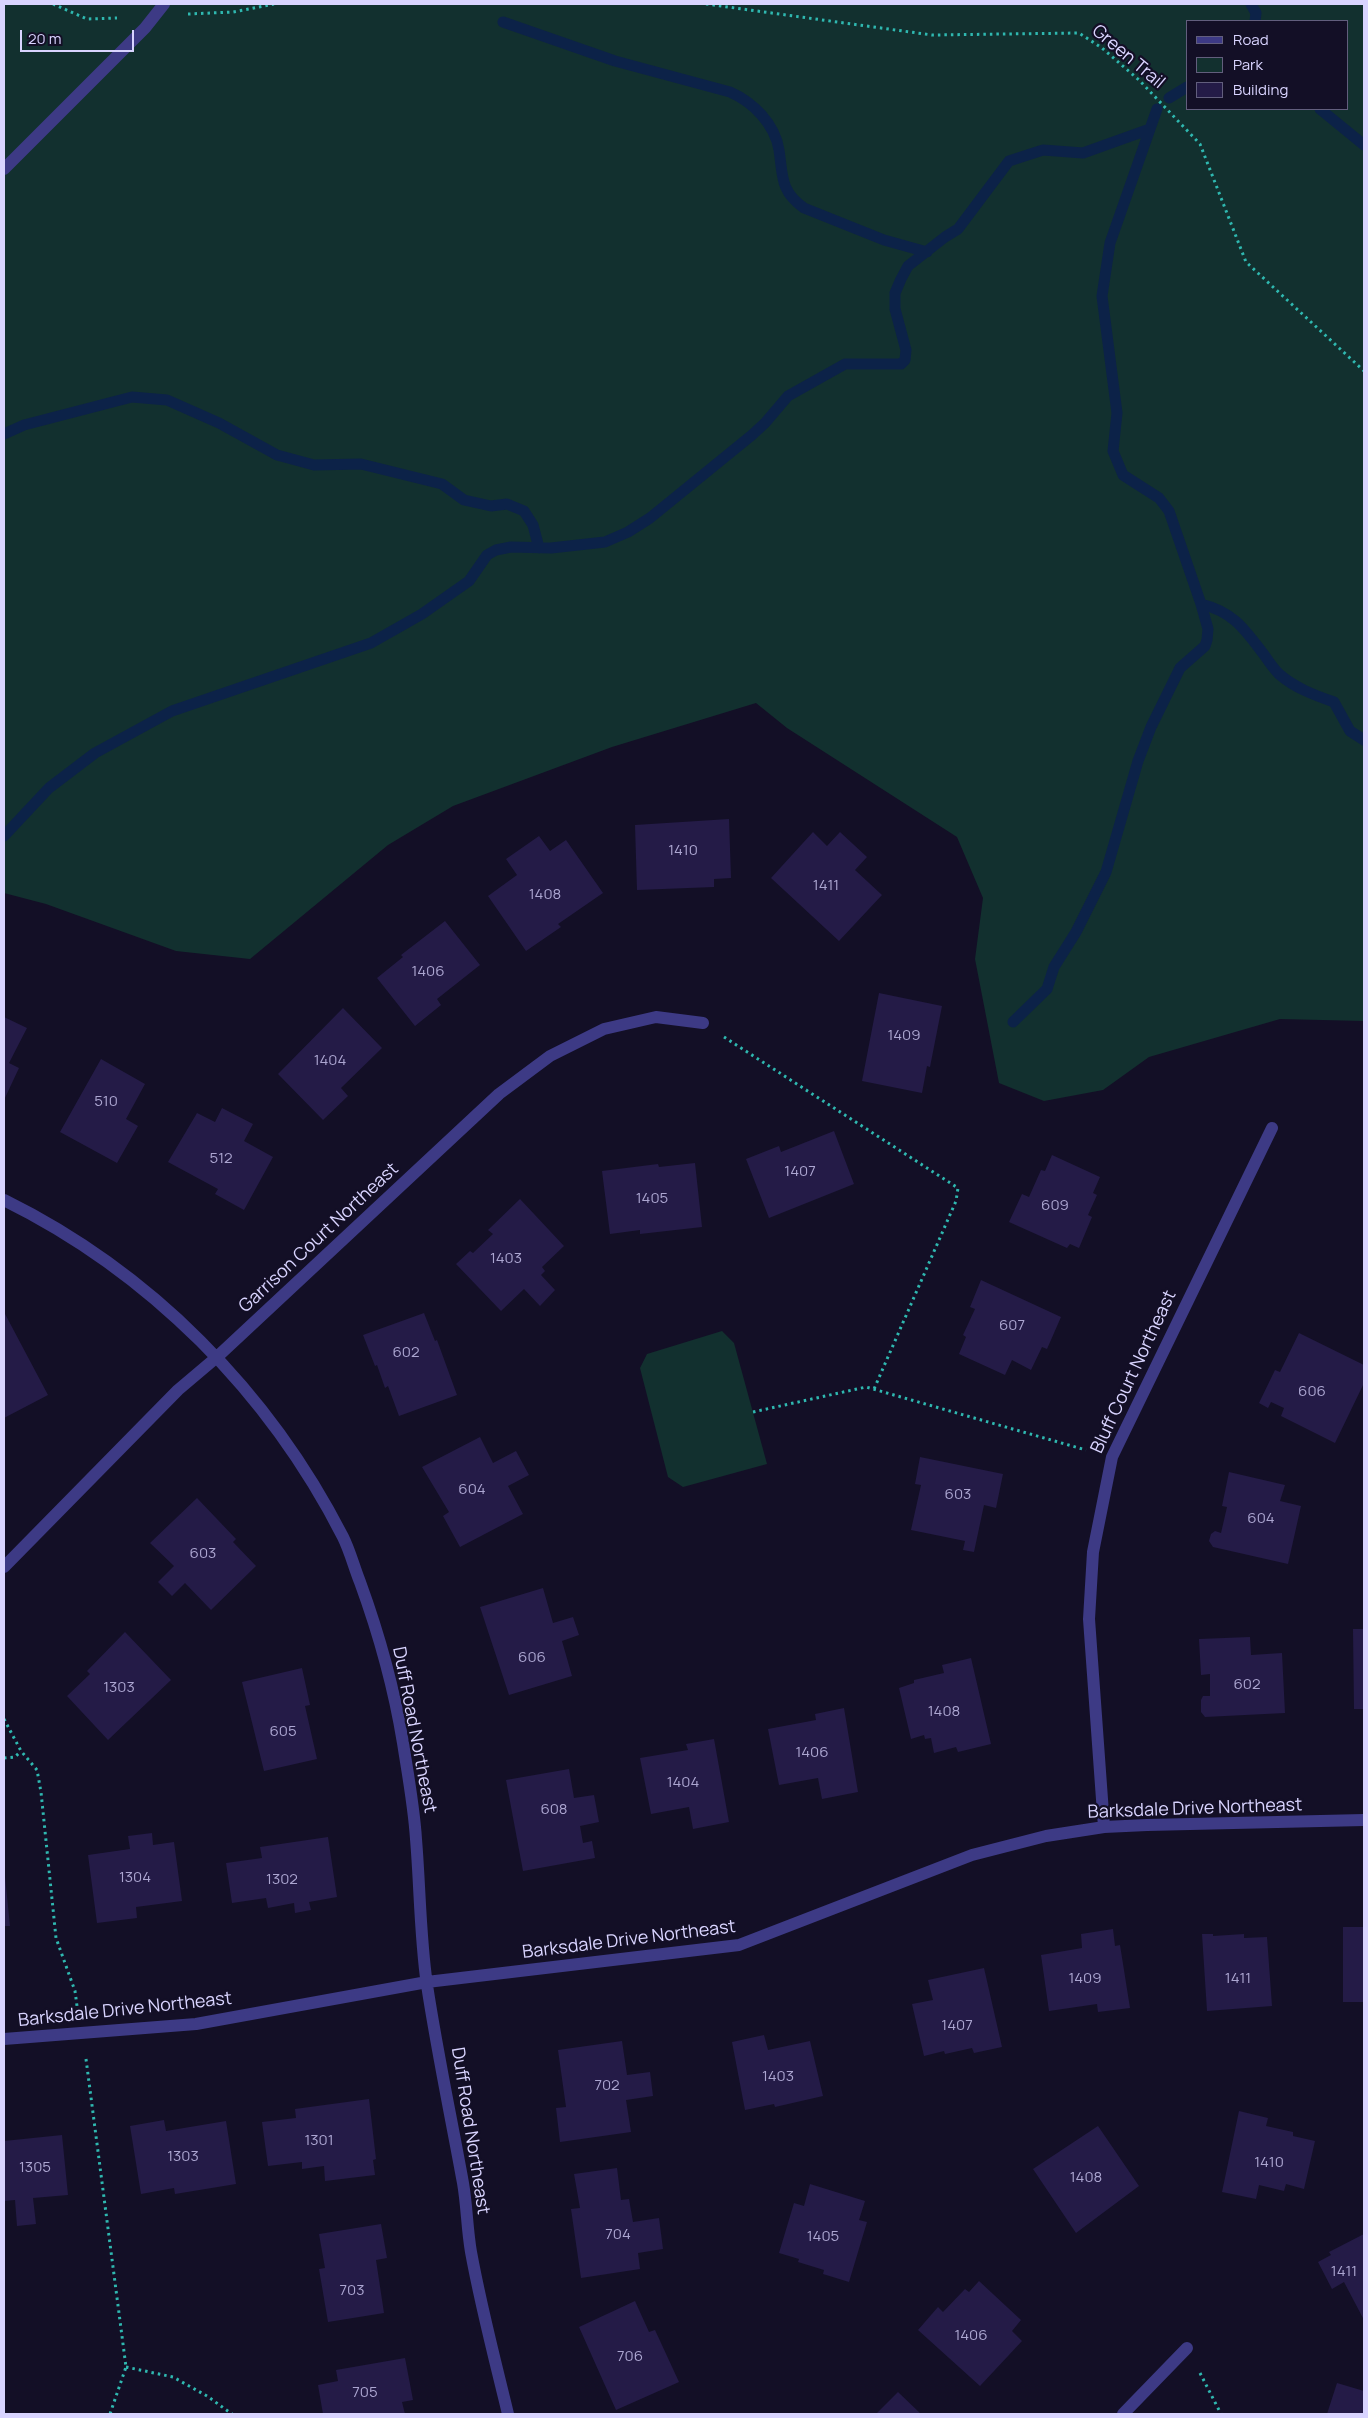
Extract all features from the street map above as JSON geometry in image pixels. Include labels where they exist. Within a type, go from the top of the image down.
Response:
[{"type":"street","points":[[4,169],[164,4]]},
{"type":"street","name":"Garrison Court Northeast","points":[[4,1567],[178,1390],[217,1357],[499,1094],[550,1056],[604,1028],[656,1017],[703,1023]]},
{"type":"street","name":"Bluff Court Northeast","points":[[1104,1827],[1089,1619],[1093,1552],[1112,1457],[1272,1128]]},
{"type":"street","name":"Duff Road Northeast","points":[[4,1200],[60,1230],[125,1274],[171,1312],[217,1357],[262,1410],[298,1461],[344,1539],[377,1630],[402,1739],[416,1835],[427,1982],[466,2197],[470,2247],[482,2310],[508,2414]]},
{"type":"street","name":"Barksdale Drive Northeast","points":[[4,2039],[196,2024],[427,1982],[739,1945],[972,1855],[1046,1836],[1104,1827],[1364,1820]]},
{"type":"street","points":[[1123,2414],[1187,2348]]},
{"type":"path","points":[[52,4],[86,19],[234,12],[274,4]]},
{"type":"path","name":"Green Trail","points":[[706,4],[932,35],[1079,33],[1102,48],[1139,80],[1200,144],[1246,262],[1364,370]]},
{"type":"path","points":[[703,1023],[958,1188],[956,1201],[874,1389]]},
{"type":"path","points":[[753,1412],[866,1387],[1112,1457]]},
{"type":"path","points":[[4,1719],[21,1752],[37,1770],[41,1792],[56,1938],[75,1991],[126,2367],[110,2414]]},
{"type":"path","points":[[4,1758],[15,1757],[21,1752]]},
{"type":"path","points":[[1187,2348],[1221,2414]]},
{"type":"path","points":[[126,2367],[173,2377],[207,2396],[232,2414]]},
{"type":"green space","points":[[4,4],[1364,4],[1364,1021],[1280,1019],[1149,1057],[1103,1090],[1044,1101],[999,1083],[975,959],[983,898],[957,837],[787,728],[756,703],[612,747],[453,806],[388,845],[250,959],[176,951],[46,904],[4,893]]},
{"type":"green space","points":[[722,1331],[734,1343],[767,1464],[683,1487],[668,1477],[640,1368],[647,1354]]},
{"type":"building","points":[[729,819],[731,878],[714,879],[714,887],[637,890],[635,825]]},
{"type":"building","points":[[813,832],[827,846],[840,832],[867,857],[855,870],[882,895],[839,941],[771,878]]},
{"type":"building","points":[[539,836],[550,851],[566,840],[603,893],[558,924],[561,927],[526,951],[488,896],[517,875],[506,859]]},
{"type":"building","points":[[445,921],[480,965],[437,999],[441,1005],[415,1026],[377,978],[403,957],[401,955]]},
{"type":"building","points":[[879,993],[942,1006],[930,1067],[927,1066],[922,1093],[862,1081]]},
{"type":"building","points":[[343,1008],[382,1048],[341,1088],[348,1096],[323,1120],[278,1074]]},
{"type":"building","points":[[4,1017],[27,1028],[9,1063],[19,1068],[4,1100]]},
{"type":"building","points":[[101,1059],[145,1084],[126,1119],[138,1126],[117,1163],[60,1132]]},
{"type":"building","points":[[222,1108],[253,1124],[244,1141],[273,1157],[244,1210],[215,1194],[218,1189],[168,1162],[197,1113],[215,1122]]},
{"type":"building","points":[[834,1131],[854,1184],[769,1218],[746,1159],[779,1146],[781,1152]]},
{"type":"building","points":[[1052,1155],[1100,1177],[1093,1193],[1097,1195],[1088,1215],[1092,1217],[1079,1248],[1070,1244],[1067,1248],[1009,1222],[1022,1194],[1029,1197],[1041,1170],[1045,1171]]},
{"type":"building","points":[[695,1163],[702,1227],[640,1234],[640,1230],[610,1234],[602,1171],[658,1164],[659,1167]]},
{"type":"building","points":[[520,1199],[564,1246],[542,1267],[545,1271],[541,1275],[555,1290],[540,1306],[524,1289],[501,1311],[456,1264],[470,1251],[473,1253],[493,1234],[488,1230]]},
{"type":"building","points":[[981,1280],[1061,1317],[1047,1349],[1042,1347],[1031,1370],[1012,1360],[1005,1375],[959,1354],[966,1337],[963,1335],[975,1309],[970,1307]]},
{"type":"building","points":[[4,1312],[48,1395],[4,1418]]},
{"type":"building","points":[[424,1313],[435,1341],[437,1340],[457,1395],[399,1416],[388,1386],[385,1388],[363,1335]]},
{"type":"building","points":[[1299,1333],[1364,1365],[1364,1383],[1335,1443],[1281,1416],[1284,1408],[1271,1402],[1268,1408],[1259,1403],[1275,1370],[1280,1372]]},
{"type":"building","points":[[480,1437],[493,1463],[516,1451],[529,1475],[508,1486],[523,1514],[460,1547],[443,1516],[449,1512],[422,1467]]},
{"type":"building","points":[[920,1457],[1003,1474],[996,1508],[984,1505],[974,1552],[963,1550],[965,1541],[911,1530],[921,1485],[915,1484]]},
{"type":"building","points":[[1229,1472],[1285,1485],[1280,1501],[1301,1506],[1288,1564],[1213,1547],[1209,1541],[1211,1534],[1215,1531],[1221,1533],[1227,1507],[1222,1506]]},
{"type":"building","points":[[197,1498],[236,1539],[233,1542],[256,1566],[211,1610],[185,1583],[172,1596],[158,1582],[174,1566],[150,1543]]},
{"type":"building","points":[[543,1588],[553,1623],[573,1617],[579,1635],[562,1641],[572,1676],[509,1695],[480,1607]]},
{"type":"building","points":[[1353,1629],[1364,1629],[1364,1709],[1354,1709]]},
{"type":"building","points":[[125,1632],[171,1680],[108,1740],[67,1696],[90,1674],[87,1671]]},
{"type":"building","points":[[1250,1637],[1251,1655],[1282,1653],[1285,1713],[1205,1717],[1201,1712],[1201,1700],[1203,1696],[1210,1696],[1210,1674],[1201,1675],[1199,1639]]},
{"type":"building","points":[[971,1658],[991,1744],[958,1752],[956,1747],[934,1753],[931,1738],[925,1739],[924,1735],[911,1739],[899,1688],[914,1683],[914,1680],[944,1673],[942,1665]]},
{"type":"building","points":[[302,1668],[310,1705],[305,1706],[317,1759],[264,1771],[242,1682]]},
{"type":"building","points":[[844,1708],[858,1792],[822,1799],[818,1778],[779,1785],[768,1729],[816,1720],[815,1714]]},
{"type":"building","points":[[714,1739],[729,1822],[693,1829],[689,1807],[651,1814],[640,1758],[688,1750],[686,1744]]},
{"type":"building","points":[[569,1769],[574,1798],[594,1795],[599,1822],[580,1826],[583,1843],[592,1841],[595,1858],[523,1871],[506,1780]]},
{"type":"building","points":[[152,1833],[153,1845],[174,1842],[182,1901],[136,1907],[137,1918],[97,1923],[88,1855],[130,1849],[128,1836]]},
{"type":"building","points":[[328,1837],[337,1897],[309,1902],[311,1910],[295,1913],[294,1903],[268,1908],[266,1898],[232,1903],[226,1863],[262,1858],[260,1847]]},
{"type":"building","points":[[4,1867],[10,1926],[4,1926]]},
{"type":"building","points":[[1343,1927],[1364,1927],[1364,2002],[1343,2002]]},
{"type":"building","points":[[1113,1929],[1115,1946],[1120,1945],[1130,2008],[1098,2012],[1097,2004],[1049,2011],[1041,1955],[1082,1948],[1081,1934]]},
{"type":"building","points":[[1202,1934],[1213,1934],[1213,1936],[1244,1934],[1244,1938],[1267,1937],[1272,2006],[1207,2011]]},
{"type":"building","points":[[984,1968],[1002,2047],[974,2053],[972,2048],[945,2054],[944,2051],[924,2056],[912,2004],[933,2000],[928,1980]]},
{"type":"building","points":[[764,2035],[768,2050],[810,2041],[823,2096],[775,2107],[774,2104],[745,2110],[732,2042]]},
{"type":"building","points":[[622,2041],[627,2075],[650,2072],[653,2096],[626,2100],[631,2132],[560,2142],[556,2108],[566,2107],[558,2050]]},
{"type":"building","points":[[369,2099],[376,2159],[373,2160],[375,2175],[325,2181],[324,2166],[302,2169],[302,2162],[268,2166],[262,2122],[296,2118],[295,2109]]},
{"type":"building","points":[[1239,2111],[1268,2118],[1266,2126],[1293,2132],[1293,2136],[1315,2141],[1304,2189],[1286,2184],[1284,2191],[1259,2185],[1256,2199],[1222,2192]]},
{"type":"building","points":[[164,2120],[166,2131],[226,2121],[236,2184],[175,2194],[174,2188],[141,2194],[130,2126]]},
{"type":"building","points":[[1098,2126],[1139,2186],[1076,2233],[1033,2169]]},
{"type":"building","points":[[62,2135],[68,2195],[33,2198],[36,2224],[17,2226],[15,2200],[4,2201],[4,2141]]},
{"type":"building","points":[[617,2168],[621,2200],[629,2199],[633,2222],[659,2218],[663,2249],[638,2253],[640,2269],[581,2278],[571,2209],[580,2208],[574,2174]]},
{"type":"building","points":[[810,2184],[865,2201],[859,2220],[867,2222],[849,2282],[823,2274],[824,2270],[798,2262],[799,2259],[779,2253],[794,2203],[804,2206]]},
{"type":"building","points":[[381,2224],[387,2258],[376,2260],[384,2313],[328,2322],[319,2269],[325,2268],[319,2234]]},
{"type":"building","points":[[1364,2234],[1364,2320],[1344,2282],[1332,2289],[1318,2262],[1331,2255],[1329,2252]]},
{"type":"building","points":[[979,2281],[1021,2320],[1012,2331],[1022,2341],[980,2386],[918,2330],[938,2307],[943,2312],[965,2289],[969,2292]]},
{"type":"building","points":[[635,2301],[649,2332],[655,2330],[679,2382],[616,2410],[579,2327]]},
{"type":"building","points":[[405,2358],[413,2400],[402,2402],[405,2414],[323,2414],[318,2385],[338,2381],[336,2370]]},
{"type":"building","points":[[1337,2383],[1364,2391],[1364,2414],[1327,2414]]},
{"type":"building","points":[[898,2392],[921,2414],[876,2414]]},
{"type":"waterway","points":[[1251,4],[1256,13],[1255,20]]},
{"type":"waterway","points":[[503,22],[615,61],[739,96],[762,115],[773,131],[777,140],[784,182],[796,202],[804,208],[884,240],[927,252]]},
{"type":"waterway","points":[[1169,98],[1186,88]]},
{"type":"waterway","points":[[1013,1022],[1047,989],[1054,967],[1076,932],[1106,872],[1138,761],[1151,727],[1180,668],[1205,646],[1207,640],[1208,629],[1201,604],[1169,511],[1159,498],[1123,475],[1113,451],[1117,413],[1102,296],[1110,243],[1157,109]]},
{"type":"waterway","points":[[1321,110],[1364,145]]},
{"type":"waterway","points":[[4,836],[49,788],[95,753],[172,711],[371,643],[422,614],[469,581],[487,555],[496,550],[511,547],[551,548],[605,542],[628,532],[650,518],[752,435],[788,396],[845,364],[901,364],[905,360],[906,350],[895,309],[895,293],[901,279],[908,266],[958,229],[1009,161],[1043,150],[1083,153],[1150,129]]},
{"type":"waterway","points":[[4,434],[24,425],[132,397],[167,400],[219,423],[277,455],[314,465],[361,464],[442,484],[464,500],[491,506],[507,504],[524,511],[533,525],[539,548]]},
{"type":"waterway","points":[[1201,604],[1222,612],[1238,623],[1275,670],[1285,679],[1305,691],[1334,702],[1350,731],[1364,740]]}]
